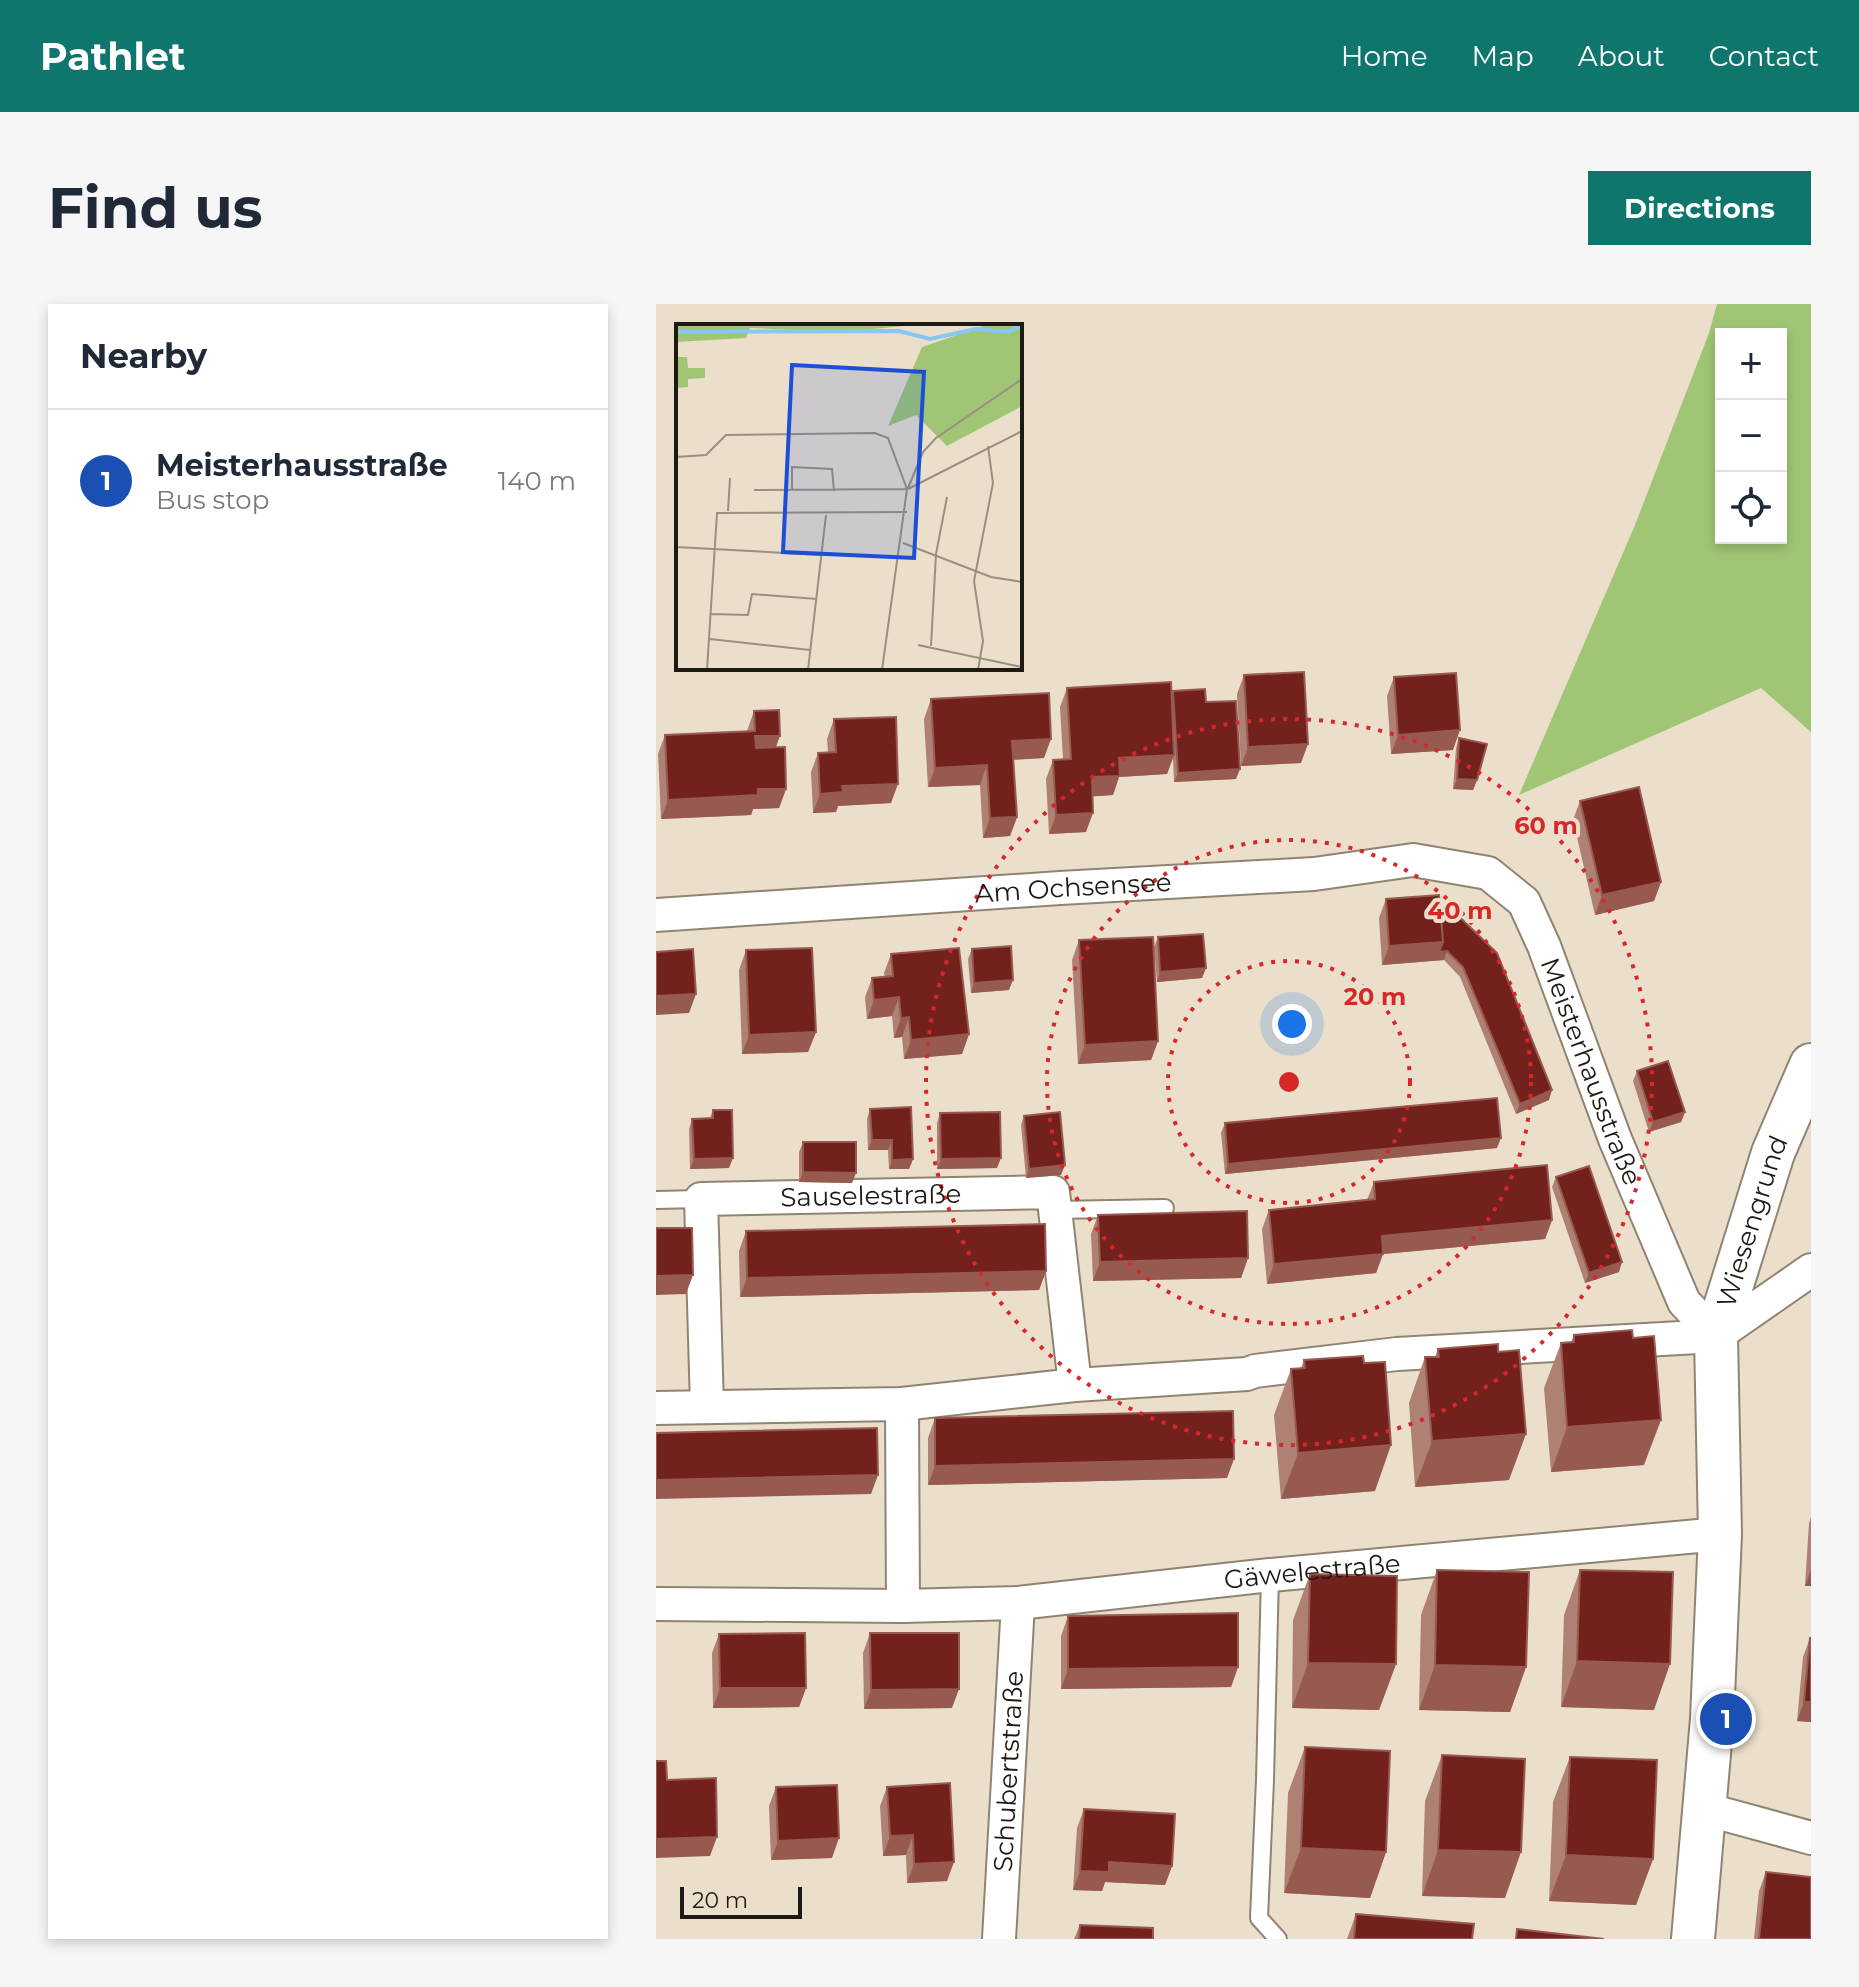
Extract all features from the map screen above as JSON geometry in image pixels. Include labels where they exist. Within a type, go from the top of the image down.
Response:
[{"type":"street","name":"Am Ochsensee","points":[[656,915],[1314,874],[1413,860],[1488,873]]},
{"type":"street","name":"Meisterhausstraße","points":[[1488,873],[1524,902],[1544,946],[1615,1139],[1684,1302],[1716,1336]]},
{"type":"street","name":"Wiesengrund","points":[[1716,1336],[1773,1153],[1811,1065]]},
{"type":"street","name":"Sauselestraße","points":[[701,1199],[1053,1192],[1055,1210]]},
{"type":"street","points":[[701,1199],[707,1407]]},
{"type":"street","points":[[1055,1210],[1075,1385]]},
{"type":"street","points":[[656,1408],[902,1404],[1075,1385],[1247,1374],[1397,1354],[1716,1336],[1811,1270]]},
{"type":"street","points":[[1693,1939],[1712,1719],[1720,1534],[1716,1336]]},
{"type":"street","points":[[902,1404],[903,1606]]},
{"type":"street","name":"Gäwelestraße","points":[[656,1604],[903,1606],[1018,1603],[1264,1575],[1720,1534]]},
{"type":"street","name":"Schubertstraße","points":[[999,1939],[1018,1603]]},
{"type":"street","points":[[1705,1809],[1811,1838]]},
{"type":"lane","points":[[656,1200],[701,1199]]},
{"type":"lane","points":[[1055,1210],[1165,1208]]},
{"type":"lane","points":[[1264,1575],[1265,1780],[1259,1918],[1278,1939]]},
{"type":"green space","points":[[1717,304],[1811,304],[1811,732],[1761,688],[1519,795],[1635,525],[1709,333]]},
{"type":"building","points":[[1304,672],[1308,744],[1248,747],[1244,675]]},
{"type":"building","points":[[1456,673],[1460,730],[1398,735],[1394,677]]},
{"type":"building","points":[[1171,682],[1174,755],[1119,758],[1120,776],[1092,777],[1093,813],[1056,815],[1053,760],[1071,759],[1067,688]]},
{"type":"building","points":[[1205,689],[1206,702],[1236,701],[1240,769],[1178,773],[1173,691]]},
{"type":"building","points":[[1049,693],[1051,739],[1012,741],[1017,817],[990,818],[987,765],[935,768],[931,699]]},
{"type":"building","points":[[779,710],[780,736],[755,736],[756,748],[785,747],[786,789],[758,789],[758,795],[668,800],[665,735],[755,731],[754,711]]},
{"type":"building","points":[[896,717],[898,784],[842,786],[843,792],[820,794],[818,753],[836,752],[834,719]]},
{"type":"building","points":[[1459,738],[1487,744],[1477,780],[1457,779]]},
{"type":"building","points":[[1639,787],[1661,882],[1602,895],[1580,801]]},
{"type":"building","points":[[1439,895],[1443,942],[1389,946],[1386,899]]},
{"type":"building","points":[[1445,903],[1497,953],[1552,1090],[1520,1104],[1463,967],[1447,951],[1439,952],[1443,942],[1440,904]]},
{"type":"building","points":[[1203,934],[1206,968],[1160,972],[1158,937]]},
{"type":"building","points":[[1153,937],[1158,1041],[1085,1045],[1079,940]]},
{"type":"building","points":[[1011,946],[1013,980],[974,983],[972,949]]},
{"type":"building","points":[[812,948],[816,1032],[749,1035],[746,950]]},
{"type":"building","points":[[959,948],[969,1034],[911,1040],[909,1017],[901,1018],[899,997],[874,1000],[872,978],[893,976],[891,954]]},
{"type":"building","points":[[693,949],[696,994],[656,996],[656,952]]},
{"type":"building","points":[[1668,1061],[1685,1112],[1653,1122],[1637,1071]]},
{"type":"building","points":[[1497,1098],[1501,1138],[1228,1164],[1225,1123]]},
{"type":"building","points":[[911,1107],[913,1159],[892,1160],[892,1140],[872,1140],[870,1109]]},
{"type":"building","points":[[713,1110],[732,1110],[733,1158],[694,1159],[692,1119],[713,1118]]},
{"type":"building","points":[[1000,1112],[1001,1158],[941,1159],[940,1113]]},
{"type":"building","points":[[1060,1112],[1065,1165],[1029,1169],[1024,1116]]},
{"type":"building","points":[[803,1142],[856,1142],[856,1173],[803,1172]]},
{"type":"building","points":[[1547,1165],[1552,1220],[1382,1236],[1383,1254],[1274,1264],[1269,1210],[1375,1199],[1374,1182]]},
{"type":"building","points":[[1589,1166],[1622,1262],[1589,1273],[1556,1177]]},
{"type":"building","points":[[1247,1211],[1248,1258],[1100,1262],[1098,1215]]},
{"type":"building","points":[[1045,1224],[1046,1271],[747,1278],[746,1231]]},
{"type":"building","points":[[656,1228],[692,1228],[693,1275],[656,1276]]},
{"type":"building","points":[[1632,1330],[1633,1338],[1654,1336],[1661,1420],[1567,1427],[1561,1343],[1574,1342],[1574,1335]]},
{"type":"building","points":[[1498,1344],[1498,1352],[1519,1350],[1526,1434],[1432,1441],[1425,1357],[1439,1357],[1438,1349]]},
{"type":"building","points":[[1363,1356],[1364,1363],[1385,1362],[1391,1445],[1298,1453],[1291,1369],[1305,1368],[1304,1360]]},
{"type":"building","points":[[1233,1411],[1234,1459],[935,1466],[935,1418]]},
{"type":"building","points":[[877,1428],[878,1475],[656,1480],[656,1433]]},
{"type":"building","points":[[1437,1570],[1529,1572],[1526,1667],[1435,1665]]},
{"type":"building","points":[[1580,1570],[1673,1572],[1670,1664],[1577,1661]]},
{"type":"building","points":[[1310,1574],[1397,1576],[1396,1664],[1308,1663]]},
{"type":"building","points":[[1238,1613],[1238,1667],[1068,1669],[1068,1616]]},
{"type":"building","points":[[805,1633],[806,1688],[720,1688],[719,1634]]},
{"type":"building","points":[[870,1633],[959,1633],[959,1689],[871,1690]]},
{"type":"building","points":[[1810,1638],[1811,1702],[1804,1702]]},
{"type":"building","points":[[1305,1747],[1390,1751],[1386,1852],[1301,1848]]},
{"type":"building","points":[[1442,1755],[1525,1759],[1521,1852],[1438,1850]]},
{"type":"building","points":[[1570,1757],[1657,1760],[1653,1859],[1566,1855]]},
{"type":"building","points":[[656,1761],[666,1761],[667,1780],[716,1778],[717,1837],[656,1839]]},
{"type":"building","points":[[950,1783],[954,1862],[914,1864],[913,1835],[890,1836],[887,1787]]},
{"type":"building","points":[[837,1785],[839,1838],[778,1841],[776,1787]]},
{"type":"building","points":[[1084,1809],[1175,1814],[1172,1866],[1109,1862],[1109,1872],[1080,1871]]},
{"type":"building","points":[[1766,1872],[1811,1877],[1811,1939],[1759,1939]]},
{"type":"building","points":[[1356,1914],[1474,1924],[1472,1939],[1354,1939]]},
{"type":"building","points":[[1080,1925],[1153,1928],[1153,1939],[1079,1939]]},
{"type":"building","points":[[1517,1929],[1604,1939],[1516,1939]]},
{"type":"place","name":"Meisterhausstraße","points":[[1726,1719]]}]
